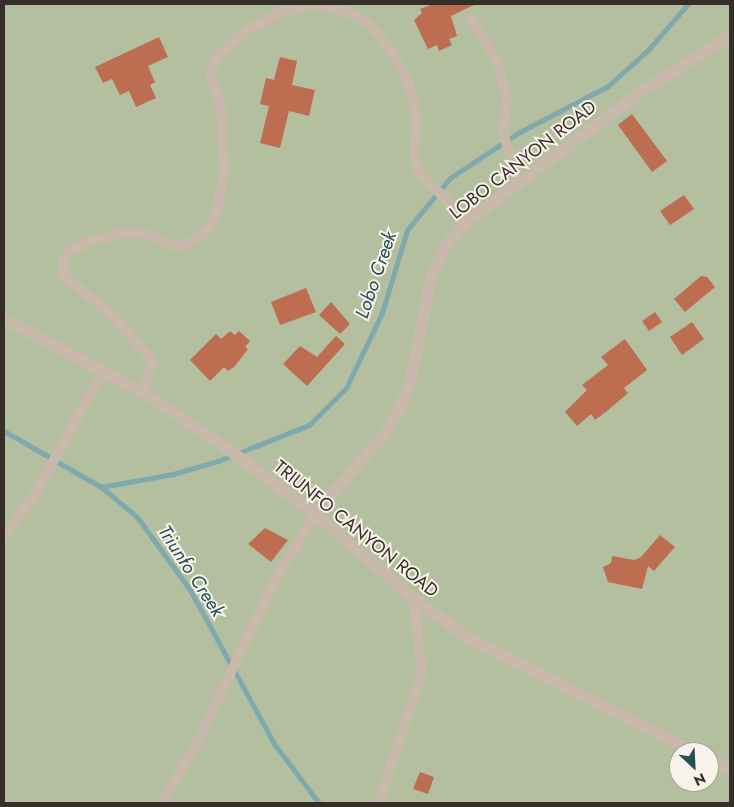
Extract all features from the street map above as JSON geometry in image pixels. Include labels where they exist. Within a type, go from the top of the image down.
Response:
[{"type":"street","name":"LOBO CANYON ROAD","points":[[315,514],[386,432],[401,406],[410,383],[432,275],[445,246],[468,221],[638,94],[730,36]]},
{"type":"street","name":"TRIUNFO CANYON ROAD","points":[[4,318],[104,370],[142,392],[217,441],[315,514],[413,598],[466,637],[675,742]]},
{"type":"lane","points":[[142,392],[152,365],[148,356],[114,317],[64,276],[63,260],[71,250],[91,241],[124,234],[150,234],[184,246],[208,230],[218,205],[224,171],[222,112],[210,74],[221,52],[248,30],[297,6],[319,4],[348,12],[370,25],[392,51],[407,78],[416,114],[415,161],[428,182],[468,221]]},
{"type":"lane","points":[[472,19],[500,72],[507,97],[503,133],[520,182]]},
{"type":"lane","points":[[4,538],[35,494],[104,370]]},
{"type":"lane","points":[[162,803],[195,748],[276,579],[315,514]]},
{"type":"lane","points":[[378,803],[422,673],[413,598]]},
{"type":"green space","points":[[4,4],[730,4],[730,803],[4,803]]},
{"type":"building","points":[[433,4],[476,4],[451,16],[457,36],[449,39],[452,45],[439,51],[437,45],[428,49],[414,20],[422,13],[420,9]]},
{"type":"building","points":[[159,37],[168,57],[148,66],[155,82],[150,85],[156,98],[136,107],[129,91],[120,95],[112,79],[103,83],[95,67]]},
{"type":"building","points":[[280,57],[297,61],[292,85],[315,90],[309,116],[289,111],[280,148],[260,143],[269,106],[260,104],[266,78],[274,80]]},
{"type":"building","points":[[632,114],[667,161],[652,172],[618,125]]},
{"type":"building","points":[[684,195],[694,209],[670,225],[660,211]]},
{"type":"building","points":[[701,276],[707,277],[715,287],[685,312],[674,299]]},
{"type":"building","points":[[306,288],[316,312],[280,325],[271,302]]},
{"type":"building","points":[[331,302],[350,324],[340,334],[319,315]]},
{"type":"building","points":[[655,312],[662,322],[649,331],[642,321]]},
{"type":"building","points":[[692,322],[704,339],[682,355],[670,337]]},
{"type":"building","points":[[230,331],[235,335],[239,331],[250,341],[245,347],[248,349],[234,367],[228,371],[224,367],[210,381],[190,360],[216,334],[221,339]]},
{"type":"building","points":[[336,336],[345,344],[307,386],[283,364],[300,346],[317,357]]},
{"type":"building","points":[[625,339],[647,370],[624,388],[628,393],[607,411],[595,420],[591,414],[577,426],[565,412],[587,390],[582,385],[608,365],[601,357]]},
{"type":"building","points":[[265,528],[288,540],[271,562],[248,544]]},
{"type":"building","points":[[660,535],[675,547],[654,571],[648,566],[642,589],[608,582],[603,567],[611,563],[612,556],[634,560],[641,557]]},
{"type":"building","points":[[420,772],[434,777],[428,794],[413,789]]},
{"type":"waterway","name":"Lobo Creek","points":[[101,487],[173,474],[218,461],[309,425],[346,388],[382,313],[407,230],[450,178],[518,133],[608,86],[648,50],[688,4]]},
{"type":"waterway","name":"Triunfo Creek","points":[[4,431],[101,487],[137,517],[190,590],[275,745],[319,803]]}]
